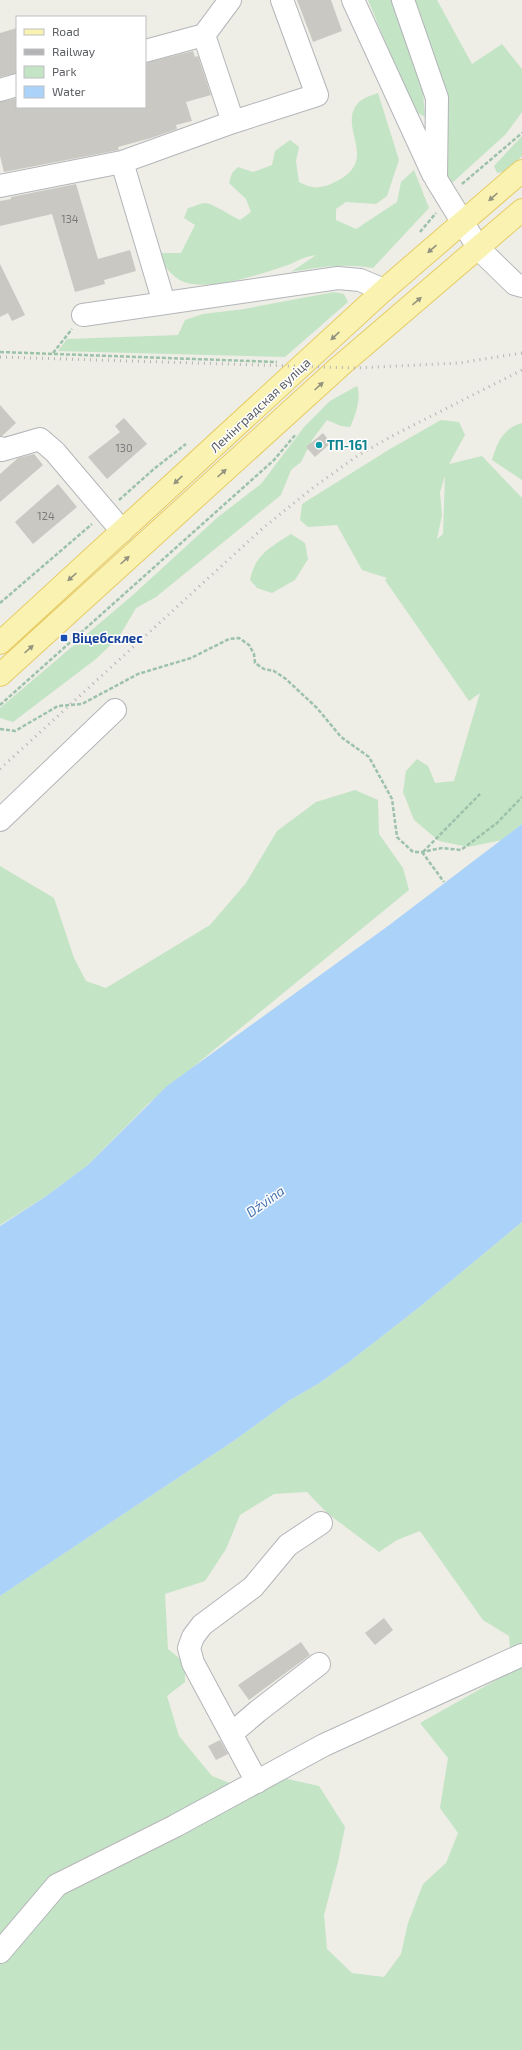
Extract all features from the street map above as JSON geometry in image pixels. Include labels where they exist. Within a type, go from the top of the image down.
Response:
[{"type":"main road","name":"Ленінградская вуліца","points":[[0,643],[384,290],[522,171]]},
{"type":"main road","name":"Ленінградская вуліца","points":[[0,675],[339,367],[479,249],[522,210]]},
{"type":"street","points":[[146,51],[204,35],[230,0]]},
{"type":"street","points":[[0,186],[122,162],[233,122],[317,96],[282,0]]},
{"type":"street","points":[[353,0],[436,179],[462,224],[479,249],[515,284],[522,286]]},
{"type":"street","points":[[403,0],[437,98],[436,179]]},
{"type":"street","points":[[204,35],[233,122]]},
{"type":"street","points":[[0,90],[16,85]]},
{"type":"street","points":[[122,162],[164,303]]},
{"type":"street","points":[[83,315],[338,278],[360,280],[384,290]]},
{"type":"street","points":[[0,448],[2,450],[40,439],[54,452],[122,531]]},
{"type":"street","points":[[0,820],[115,710]]},
{"type":"street","points":[[257,1782],[193,1663],[189,1648],[193,1637],[202,1625],[253,1587],[288,1545],[321,1523]]},
{"type":"street","points":[[0,1952],[57,1885],[175,1826],[324,1745],[522,1655]]},
{"type":"street","points":[[231,1734],[319,1664]]},
{"type":"path","points":[[53,353],[83,315]]},
{"type":"path","points":[[0,352],[283,362]]},
{"type":"path","points":[[0,705],[274,460],[299,430]]},
{"type":"path","points":[[0,729],[15,731],[58,706],[82,704],[138,674],[191,658],[229,638],[239,638],[252,649],[255,663],[264,669],[274,671],[286,679],[317,708],[341,737],[369,757],[392,800],[397,837],[413,852],[422,852],[442,848],[461,850],[497,823],[522,797]]},
{"type":"path","points":[[422,852],[480,794]]},
{"type":"path","points":[[422,852],[444,882]]},
{"type":"green space","points":[[368,0],[396,0],[421,69],[425,117],[413,110]]},
{"type":"green space","points":[[411,0],[437,0],[472,64],[502,44],[522,69],[522,112],[506,134],[452,183],[444,170],[448,92],[439,75]]},
{"type":"green space","points":[[378,93],[399,160],[387,196],[376,204],[346,202],[336,209],[336,220],[356,229],[397,202],[401,182],[414,170],[429,208],[373,268],[342,266],[322,267],[291,272],[316,255],[262,274],[234,281],[207,285],[184,282],[177,279],[161,262],[161,253],[181,253],[195,225],[184,218],[188,208],[202,203],[207,203],[240,220],[251,212],[246,199],[229,183],[232,173],[238,167],[253,172],[272,165],[275,151],[290,140],[299,147],[296,161],[299,182],[312,187],[320,187],[333,183],[347,175],[354,166],[357,156],[352,126],[352,117],[355,107],[362,99]]},
{"type":"green space","points":[[522,136],[522,156],[507,171],[497,173],[494,166]]},
{"type":"green space","points":[[334,292],[344,294],[348,302],[285,357],[58,351],[67,339],[178,335],[185,320],[203,314],[244,309]]},
{"type":"green space","points":[[357,386],[359,396],[356,413],[350,427],[341,426],[327,420],[312,440],[301,462],[291,470],[281,495],[156,597],[136,608],[119,637],[96,659],[13,722],[0,718],[0,708],[134,594],[218,517],[261,484],[304,427],[330,401]]},
{"type":"green space","points":[[441,420],[459,422],[465,435],[449,464],[482,456],[522,498],[522,824],[502,840],[468,847],[439,841],[414,820],[403,792],[406,771],[417,759],[428,766],[435,783],[454,781],[480,693],[469,701],[385,580],[387,578],[362,570],[337,525],[308,527],[300,520],[302,504],[390,449]],"holes":[[[445,476],[443,534],[437,539],[442,515],[440,492]]]},
{"type":"green space","points":[[522,423],[522,480],[492,460],[496,448],[505,432],[515,425]]},
{"type":"green space","points":[[291,534],[305,543],[308,559],[295,580],[272,593],[257,588],[250,580],[252,571],[260,557],[271,547]]},
{"type":"green space","points":[[355,790],[378,800],[379,834],[403,868],[409,890],[148,1104],[88,1165],[45,1197],[0,1225],[0,866],[54,898],[74,958],[86,981],[106,988],[210,925],[246,883],[277,831],[316,802]]},
{"type":"green space","points":[[522,1222],[522,2050],[0,2050],[0,1596],[235,1440],[290,1400],[318,1384],[417,1309]],"holes":[[[307,1492],[327,1513],[379,1552],[397,1540],[420,1531],[483,1620],[509,1636],[512,1671],[420,1723],[448,1758],[440,1808],[458,1833],[446,1863],[423,1884],[408,1923],[401,1954],[384,1977],[352,1973],[327,1949],[324,1915],[338,1862],[345,1827],[319,1786],[283,1778],[250,1791],[212,1776],[179,1736],[167,1696],[185,1682],[185,1663],[168,1649],[165,1594],[205,1581],[226,1549],[240,1515],[274,1494]]]},
{"type":"water","name":"Dźvina","points":[[522,824],[522,1222],[417,1309],[349,1362],[318,1384],[290,1400],[235,1440],[0,1596],[0,1226],[45,1197],[88,1165],[167,1086],[388,926]]},
{"type":"building","points":[[297,0],[331,0],[342,31],[313,42]]},
{"type":"building","points":[[16,28],[16,73],[0,77],[0,33]]},
{"type":"building","points":[[193,51],[195,57],[198,56],[211,95],[186,102],[192,121],[176,125],[177,129],[118,147],[119,150],[4,172],[0,156],[0,102],[16,98],[16,108],[146,108],[146,63]]},
{"type":"building","points":[[76,184],[98,259],[130,250],[136,271],[104,280],[105,284],[75,292],[52,214],[0,226],[0,201],[11,199],[11,197]]},
{"type":"building","points":[[0,264],[25,315],[12,321],[8,313],[0,317]]},
{"type":"building","points":[[0,405],[16,423],[2,436],[0,436]]},
{"type":"building","points":[[124,418],[147,444],[107,479],[88,457],[120,432],[115,426]]},
{"type":"building","name":"ТП-161","points":[[323,433],[331,443],[315,457],[306,447]]},
{"type":"building","points":[[34,454],[43,465],[0,502],[0,474],[18,458]]},
{"type":"building","points":[[58,484],[77,507],[33,544],[15,522]]},
{"type":"building","points":[[384,1618],[393,1630],[375,1645],[365,1633]]},
{"type":"building","points":[[301,1642],[310,1655],[249,1700],[238,1685]]},
{"type":"building","points":[[220,1740],[228,1754],[216,1760],[208,1746]]},
{"type":"railway","points":[[0,357],[356,368],[459,363],[522,353]]},
{"type":"railway","points":[[0,769],[263,528],[314,487],[357,456],[394,435],[522,370]]},
{"type":"place","name":"ТП-161","points":[[319,445]]},
{"type":"place","name":"Віцебсклес","points":[[64,638]]}]
